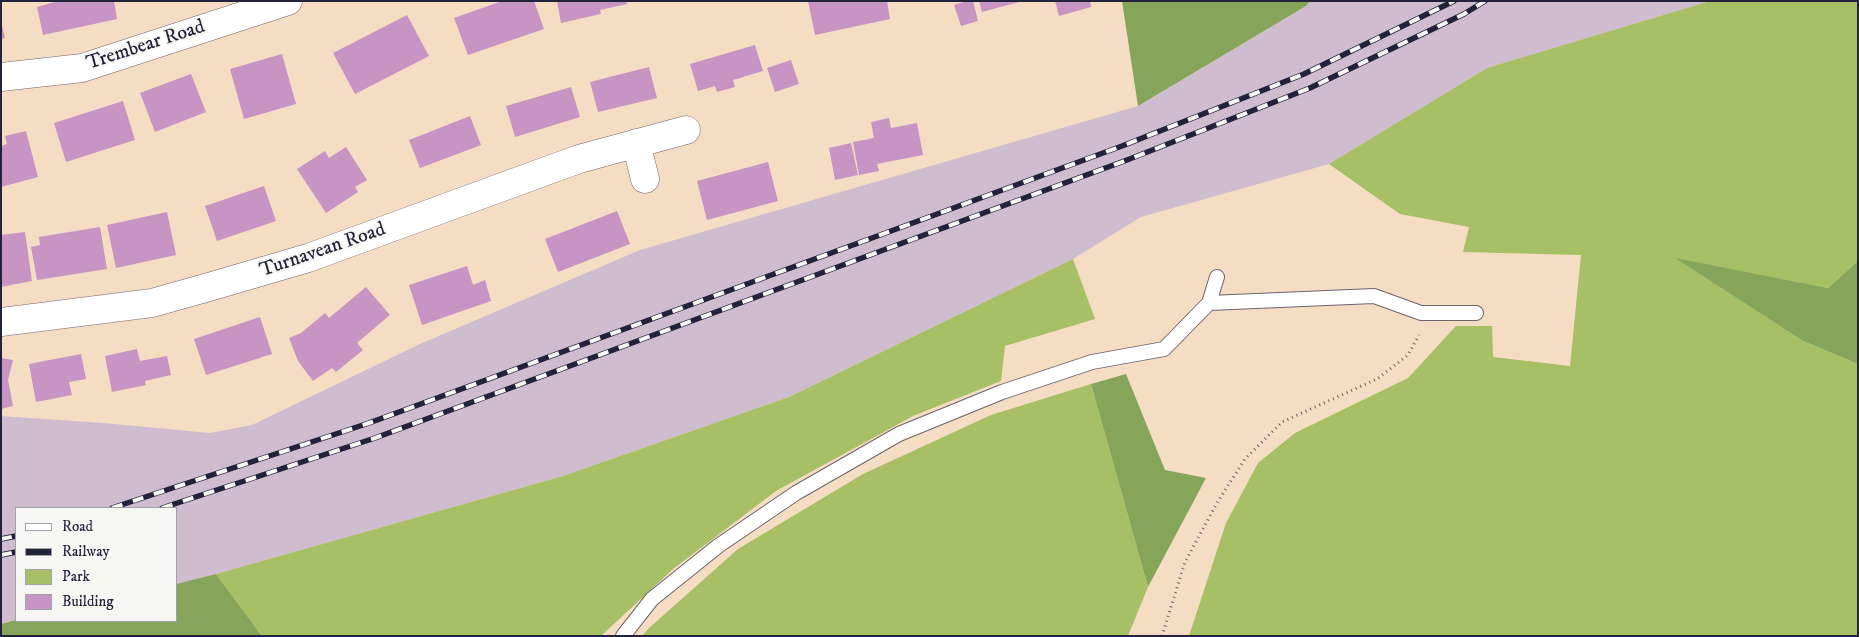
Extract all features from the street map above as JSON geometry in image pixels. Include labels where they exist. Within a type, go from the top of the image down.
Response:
[{"type":"street","name":"Trembear Road","points":[[1,77],[82,68],[288,1]]},
{"type":"street","name":"Turnavean Road","points":[[1,322],[152,303],[308,258],[580,159],[686,130]]},
{"type":"street","points":[[636,144],[645,179]]},
{"type":"lane","points":[[623,636],[652,599],[718,546],[796,493],[890,439],[1002,392],[1092,362],[1164,349],[1209,303],[1217,277]]},
{"type":"lane","points":[[1209,303],[1374,296],[1421,313],[1476,313]]},
{"type":"path","points":[[1162,636],[1185,562],[1217,503],[1245,459],[1282,422],[1377,379],[1408,354],[1419,335],[1421,313]]},
{"type":"shaded area","points":[[1310,1],[1710,1],[1487,68],[1329,164],[1141,217],[1073,259],[789,397],[563,476],[178,584],[178,507],[15,507],[15,620],[1,624],[1,416],[210,433],[252,425],[420,344],[640,250],[1138,106],[1306,6]]},
{"type":"green space","points":[[1122,1],[1310,1],[1306,6],[1138,106]]},
{"type":"green space","points":[[1710,1],[1858,1],[1858,261],[1828,288],[1677,259],[1803,341],[1858,364],[1858,636],[1189,636],[1226,523],[1258,463],[1295,433],[1408,378],[1456,326],[1492,326],[1493,357],[1570,366],[1581,255],[1463,252],[1469,227],[1400,214],[1329,164],[1487,68]]},
{"type":"green space","points":[[1675,258],[1828,288],[1858,261],[1858,364],[1803,341]]},
{"type":"green space","points":[[1073,259],[1095,319],[1005,346],[1001,381],[913,416],[776,491],[673,569],[601,636],[262,636],[216,574],[563,476],[789,397]]},
{"type":"green space","points":[[1126,374],[1165,470],[1206,478],[1148,587],[1091,384]]},
{"type":"green space","points":[[1091,384],[1148,587],[1128,636],[642,636],[738,549],[863,474],[991,415]]},
{"type":"green space","points":[[216,574],[262,636],[1,636],[1,624],[15,620],[15,622],[178,622],[178,584]]},
{"type":"building","points":[[58,1],[114,1],[117,19],[43,35],[37,7]]},
{"type":"building","points":[[502,1],[534,1],[544,29],[468,55],[454,18]]},
{"type":"building","points":[[557,1],[626,1],[627,4],[600,10],[601,14],[561,23]]},
{"type":"building","points":[[808,1],[887,1],[890,19],[815,35]]},
{"type":"building","points":[[973,1],[978,21],[961,26],[954,5]]},
{"type":"building","points":[[979,1],[1019,1],[1019,2],[982,12]]},
{"type":"building","points":[[1055,1],[1090,1],[1091,7],[1059,16]]},
{"type":"building","points":[[407,15],[429,56],[355,94],[333,53]]},
{"type":"building","points":[[1,21],[5,38],[1,39]]},
{"type":"building","points":[[755,45],[763,71],[733,80],[735,87],[717,92],[715,86],[698,91],[690,64]]},
{"type":"building","points":[[282,54],[296,104],[244,119],[230,69]]},
{"type":"building","points":[[791,60],[799,84],[775,92],[767,68]]},
{"type":"building","points":[[649,67],[657,98],[598,112],[590,82]]},
{"type":"building","points":[[191,74],[206,112],[155,132],[140,93]]},
{"type":"building","points":[[571,87],[580,117],[515,137],[506,106]]},
{"type":"building","points":[[123,101],[135,140],[66,162],[54,123]]},
{"type":"building","points":[[470,116],[481,145],[420,168],[409,140]]},
{"type":"building","points":[[889,118],[891,128],[917,123],[923,155],[877,164],[879,171],[859,175],[853,142],[874,138],[871,122]]},
{"type":"building","points":[[26,131],[38,177],[1,187],[1,146],[7,144],[5,136]]},
{"type":"building","points":[[851,143],[858,175],[835,180],[829,148]]},
{"type":"building","points":[[346,147],[367,180],[355,187],[358,192],[326,213],[297,169],[325,151],[329,158]]},
{"type":"building","points":[[768,162],[778,201],[707,220],[697,181]]},
{"type":"building","points":[[264,186],[276,221],[217,241],[205,206]]},
{"type":"building","points":[[617,211],[630,244],[558,272],[545,239]]},
{"type":"building","points":[[167,212],[176,255],[116,268],[107,225]]},
{"type":"building","points":[[100,227],[107,269],[37,280],[31,247],[40,245],[39,237]]},
{"type":"building","points":[[25,232],[32,281],[1,287],[1,235]]},
{"type":"building","points":[[467,266],[473,285],[485,280],[491,301],[422,325],[409,285]]},
{"type":"building","points":[[366,287],[390,315],[357,343],[363,350],[336,372],[332,368],[313,381],[298,361],[289,338],[301,333],[325,313],[329,318]]},
{"type":"building","points":[[260,317],[272,354],[206,375],[194,339]]},
{"type":"building","points":[[137,349],[140,361],[167,356],[171,375],[145,381],[146,385],[112,392],[105,356]]},
{"type":"building","points":[[81,354],[86,379],[69,382],[72,395],[36,402],[29,364]]},
{"type":"building","points":[[1,358],[13,360],[8,380],[13,406],[1,409]]},
{"type":"railway","points":[[115,507],[369,423],[1122,146],[1304,74],[1454,1]]},
{"type":"railway","points":[[165,507],[375,438],[1127,160],[1310,88],[1464,14],[1485,1]]},
{"type":"railway","points":[[1,539],[15,536]]},
{"type":"railway","points":[[1,555],[15,552]]}]
